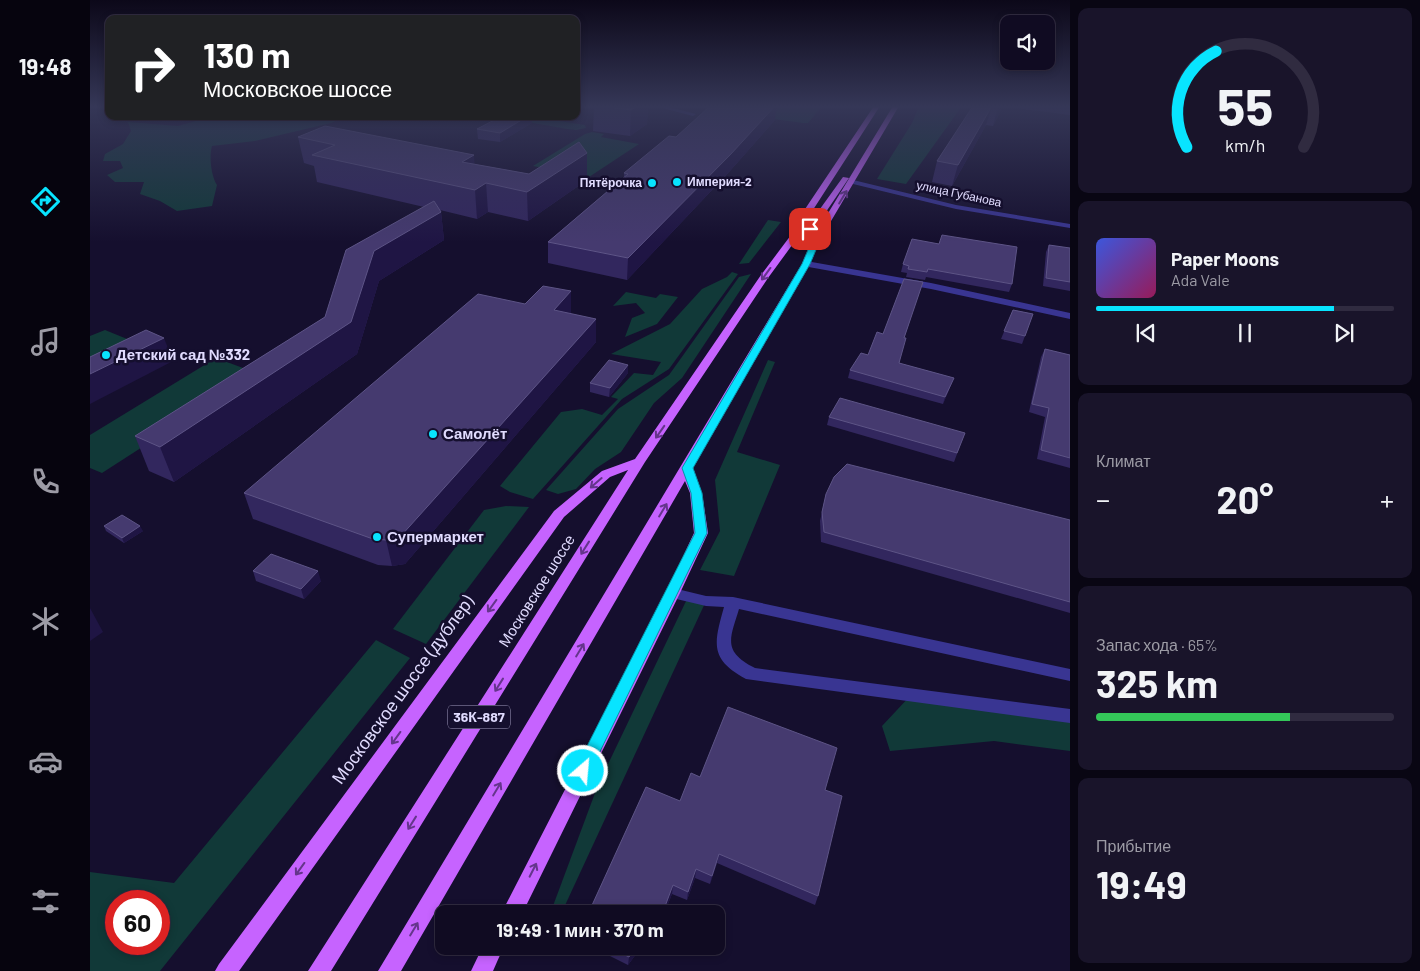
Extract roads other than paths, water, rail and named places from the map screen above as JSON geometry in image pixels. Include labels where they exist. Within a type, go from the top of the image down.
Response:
[{"type":"main road","name":"Московское шоссе","points":[[319,971],[639,462],[764,277],[795,235],[797,227],[847,151]]},
{"type":"main road","name":"36К-887","points":[[389,971],[806,264],[861,151]]},
{"type":"main road","name":"36К-887","points":[[810,229],[848,180],[867,151]]},
{"type":"main road","points":[[795,235],[810,229],[817,238]]},
{"type":"main road","name":"Московское шоссе (дублер)","points":[[226,971],[559,514],[606,474],[639,462]]},
{"type":"main road","points":[[516,905],[673,593],[701,533],[696,493],[687,468]]},
{"type":"main road","points":[[482,971],[490,955]]},
{"type":"street","name":"улица Губанова","points":[[848,180],[956,207],[1070,226]]},
{"type":"street","points":[[806,264],[931,286],[1070,316]]},
{"type":"street","points":[[673,593],[706,602],[733,602],[1070,676]]},
{"type":"street","points":[[733,602],[722,645],[725,655],[737,667],[752,674],[1070,716]]},
{"type":"place","name":"Империя-2","points":[[677,182]]},
{"type":"place","name":"Пятёрочка","points":[[652,183]]},
{"type":"place","name":"Детский сад №332","points":[[106,355]]},
{"type":"place","name":"Самолёт","points":[[433,434]]},
{"type":"place","name":"Супермаркет","points":[[377,537]]}]
